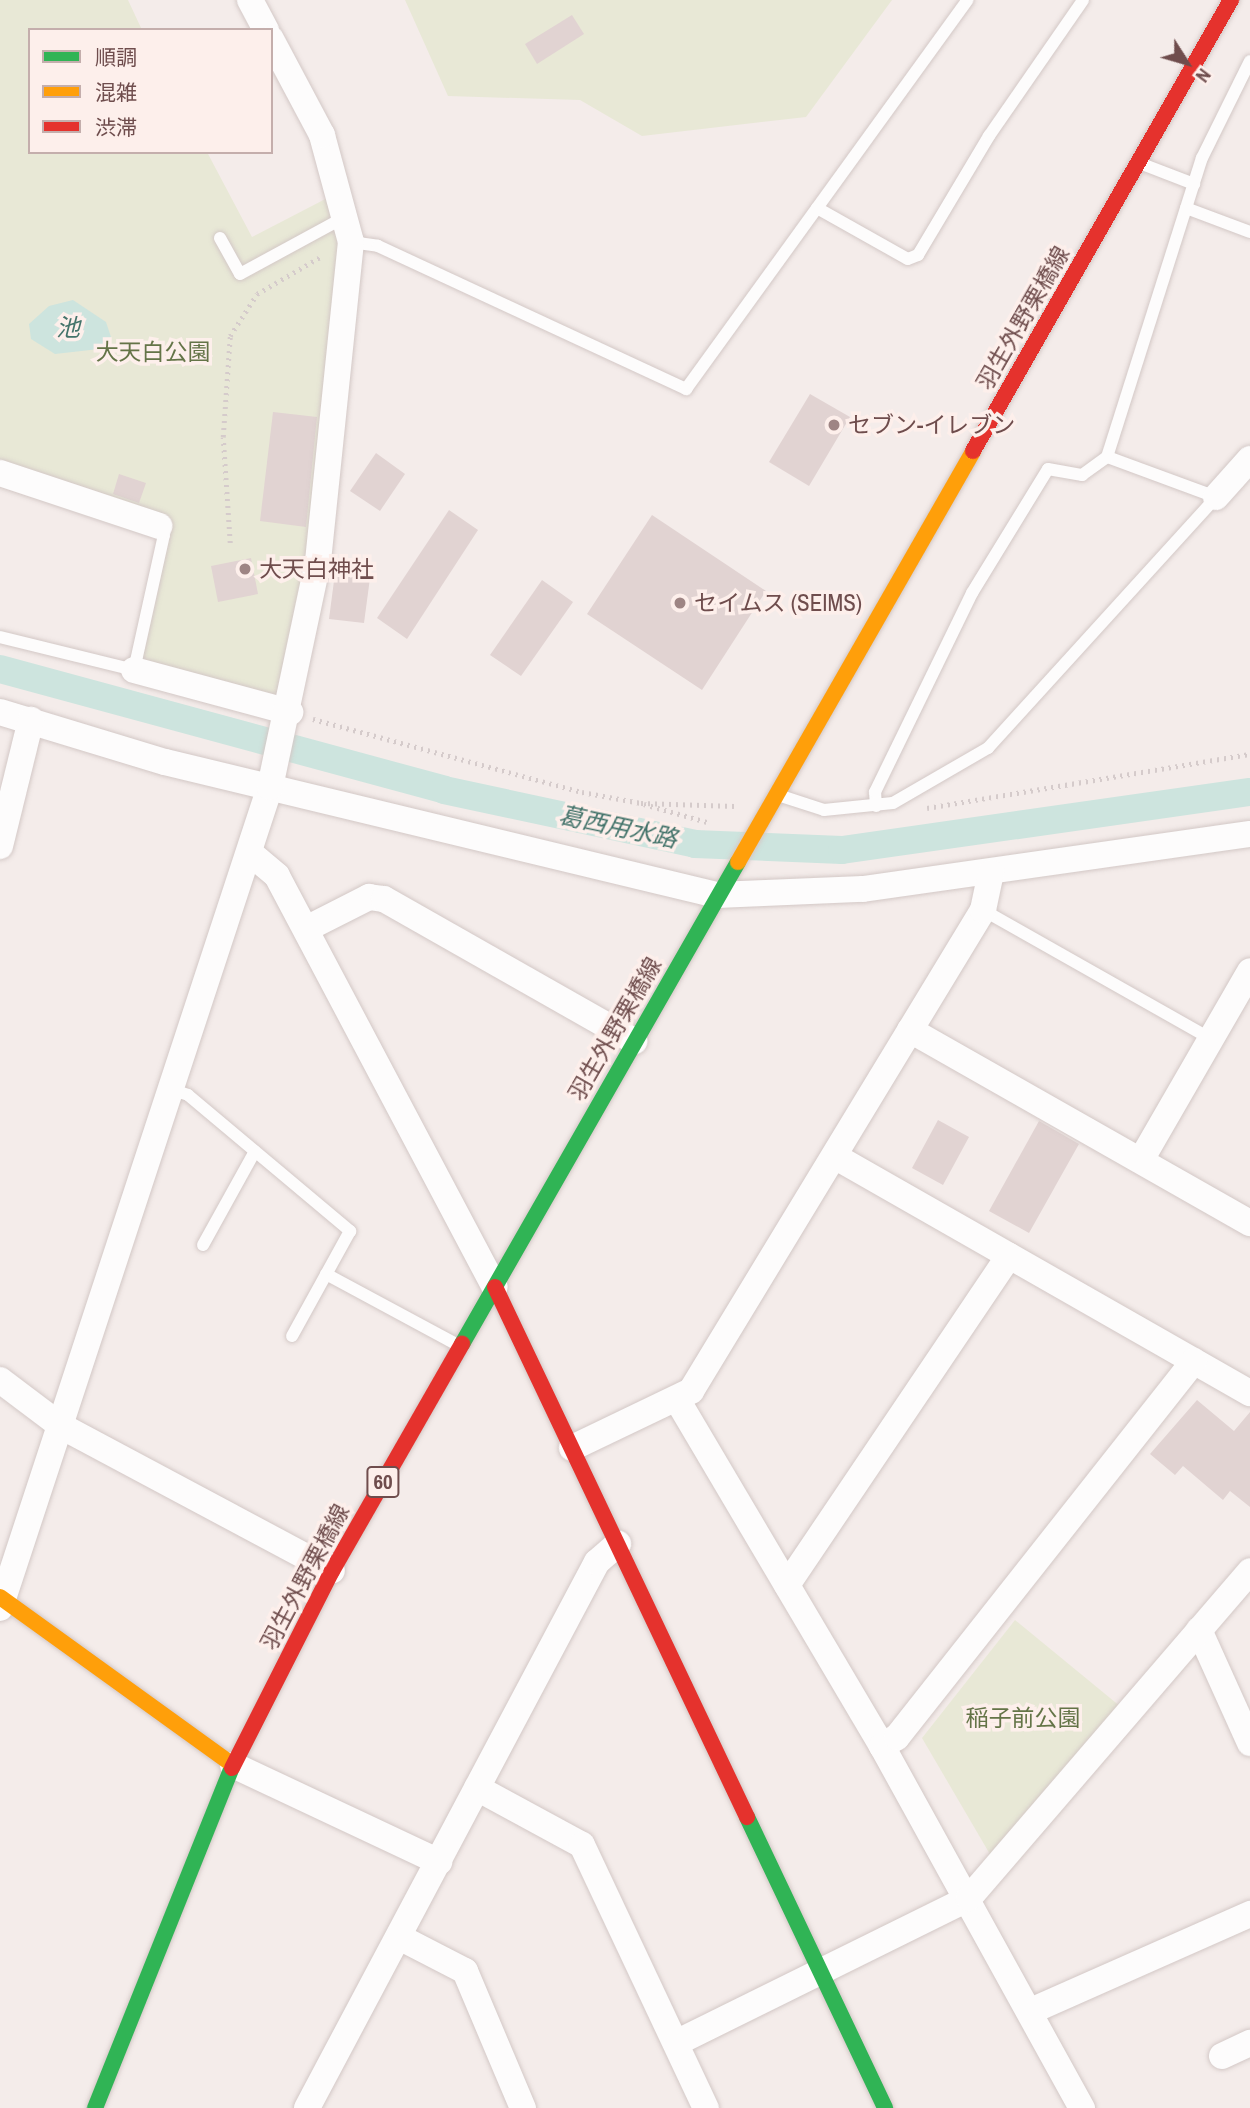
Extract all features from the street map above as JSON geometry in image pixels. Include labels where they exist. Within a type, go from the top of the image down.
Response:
[{"type":"main road","name":"羽生外野栗橋線","points":[[95,2108],[233,1765],[332,1571],[1231,0]]},
{"type":"main road","points":[[495,1287],[885,2108]]},
{"type":"main road","points":[[1,1602],[233,1765]]},
{"type":"street","points":[[250,0],[265,28]]},
{"type":"street","points":[[1,1602],[294,717],[318,561],[349,229],[322,135],[273,43]]},
{"type":"street","points":[[1216,497],[1250,459]]},
{"type":"street","points":[[0,473],[159,526]]},
{"type":"street","points":[[134,670],[294,717]]},
{"type":"street","points":[[0,712],[721,888],[863,889],[991,873],[1250,834]]},
{"type":"street","points":[[0,846],[31,720]]},
{"type":"street","points":[[250,853],[276,876],[306,929],[495,1287]]},
{"type":"street","points":[[572,1448],[678,1401],[836,1157],[983,910],[991,873]]},
{"type":"street","points":[[306,929],[369,897],[384,898],[634,1041]]},
{"type":"street","points":[[1141,1160],[1250,971]]},
{"type":"street","points":[[910,1030],[1250,1223]]},
{"type":"street","points":[[836,1157],[1250,1392]]},
{"type":"street","points":[[787,1585],[1009,1256]]},
{"type":"street","points":[[882,1746],[897,1737],[1194,1361]]},
{"type":"street","points":[[0,1380],[61,1426],[332,1571]]},
{"type":"street","points":[[678,1401],[969,1898],[1082,2108]]},
{"type":"street","points":[[307,2108],[401,1938],[597,1562],[618,1544]]},
{"type":"street","points":[[676,2043],[969,1898],[1250,1571]]},
{"type":"street","points":[[1199,1630],[1250,1743]]},
{"type":"street","points":[[233,1765],[439,1862]]},
{"type":"street","points":[[477,1788],[582,1845],[706,2108]]},
{"type":"street","points":[[1031,2011],[1248,1920]]},
{"type":"street","points":[[401,1938],[465,1970],[523,2108]]},
{"type":"street","points":[[1222,2056],[1250,2043]]},
{"type":"lane","points":[[220,238],[240,274],[349,229],[378,246],[686,389],[968,0]]},
{"type":"lane","points":[[817,208],[908,259],[918,255],[981,148],[1083,0]]},
{"type":"lane","points":[[876,806],[875,792],[972,593],[1040,480],[1048,469],[1092,472],[1107,457],[1194,184],[1250,61]]},
{"type":"lane","points":[[1138,162],[1194,184]]},
{"type":"lane","points":[[1186,208],[1250,232]]},
{"type":"lane","points":[[775,793],[811,808],[876,806],[915,793],[988,748],[1216,497],[1107,457]]},
{"type":"lane","points":[[0,636],[134,670],[164,535],[159,526]]},
{"type":"lane","points":[[983,910],[1211,1039]]},
{"type":"lane","points":[[170,1089],[188,1096],[351,1231],[292,1336]]},
{"type":"lane","points":[[203,1245],[254,1151]]},
{"type":"lane","points":[[326,1274],[461,1346]]},
{"type":"path","points":[[230,543],[223,437],[230,337],[257,294],[349,229]]},
{"type":"path","points":[[294,717],[541,783],[641,803],[707,822]]},
{"type":"path","points":[[921,810],[1250,754]]},
{"type":"path","points":[[641,803],[738,806]]},
{"type":"green space","name":"大天白公園","points":[[0,0],[128,0],[141,28],[28,28],[28,154],[208,154],[252,237],[337,193],[344,231],[307,554],[284,690],[272,698],[147,665],[141,657],[172,528],[155,513],[0,460]]},
{"type":"green space","points":[[405,0],[892,0],[806,117],[642,136],[580,100],[448,96]]},
{"type":"green space","name":"稲子前公園","points":[[1015,1620],[1121,1707],[991,1856],[922,1738]]},
{"type":"water","name":"池","points":[[73,300],[106,322],[111,337],[99,349],[55,354],[31,339],[29,324],[49,306]]},
{"type":"building","points":[[572,15],[584,34],[537,64],[525,44]]},
{"type":"building","points":[[810,394],[850,417],[809,486],[769,462]]},
{"type":"building","points":[[273,412],[317,417],[306,527],[260,521]]},
{"type":"building","points":[[376,453],[405,474],[380,511],[350,491]]},
{"type":"building","points":[[119,474],[146,483],[139,503],[113,494]]},
{"type":"building","points":[[449,510],[478,530],[407,639],[377,618]]},
{"type":"building","points":[[652,515],[766,591],[702,690],[587,614]]},
{"type":"building","points":[[251,558],[258,594],[218,602],[211,566]]},
{"type":"building","points":[[335,573],[370,578],[364,623],[329,619]]},
{"type":"building","points":[[542,580],[573,602],[521,676],[490,655]]},
{"type":"building","points":[[938,1120],[969,1137],[943,1185],[912,1168]]},
{"type":"building","points":[[1039,1121],[1079,1144],[1029,1233],[989,1211]]},
{"type":"building","points":[[1197,1400],[1234,1431],[1250,1412],[1250,1507],[1230,1491],[1223,1500],[1183,1466],[1175,1475],[1150,1454]]},
{"type":"waterway","name":"葛西用水路","points":[[0,669],[444,790],[695,844],[842,850],[1250,792]]},
{"type":"traffic: fast","points":[[462,1344],[738,862]]},
{"type":"traffic: fast","points":[[95,2108],[232,1768]]},
{"type":"traffic: fast","points":[[747,1817],[885,2108]]},
{"type":"traffic: slow","points":[[738,862],[973,451]]},
{"type":"traffic: slow","points":[[0,1597],[233,1765]]},
{"type":"traffic: jam","points":[[973,451],[1231,0]]},
{"type":"traffic: jam","points":[[495,1287],[747,1817]]},
{"type":"traffic: jam","points":[[232,1768],[332,1571],[462,1344]]},
{"type":"place","name":"セブン-イレブン","points":[[834,425]]},
{"type":"place","name":"大天白神社","points":[[245,569]]},
{"type":"place","name":"セイムス (SEIMS)","points":[[680,603]]}]
